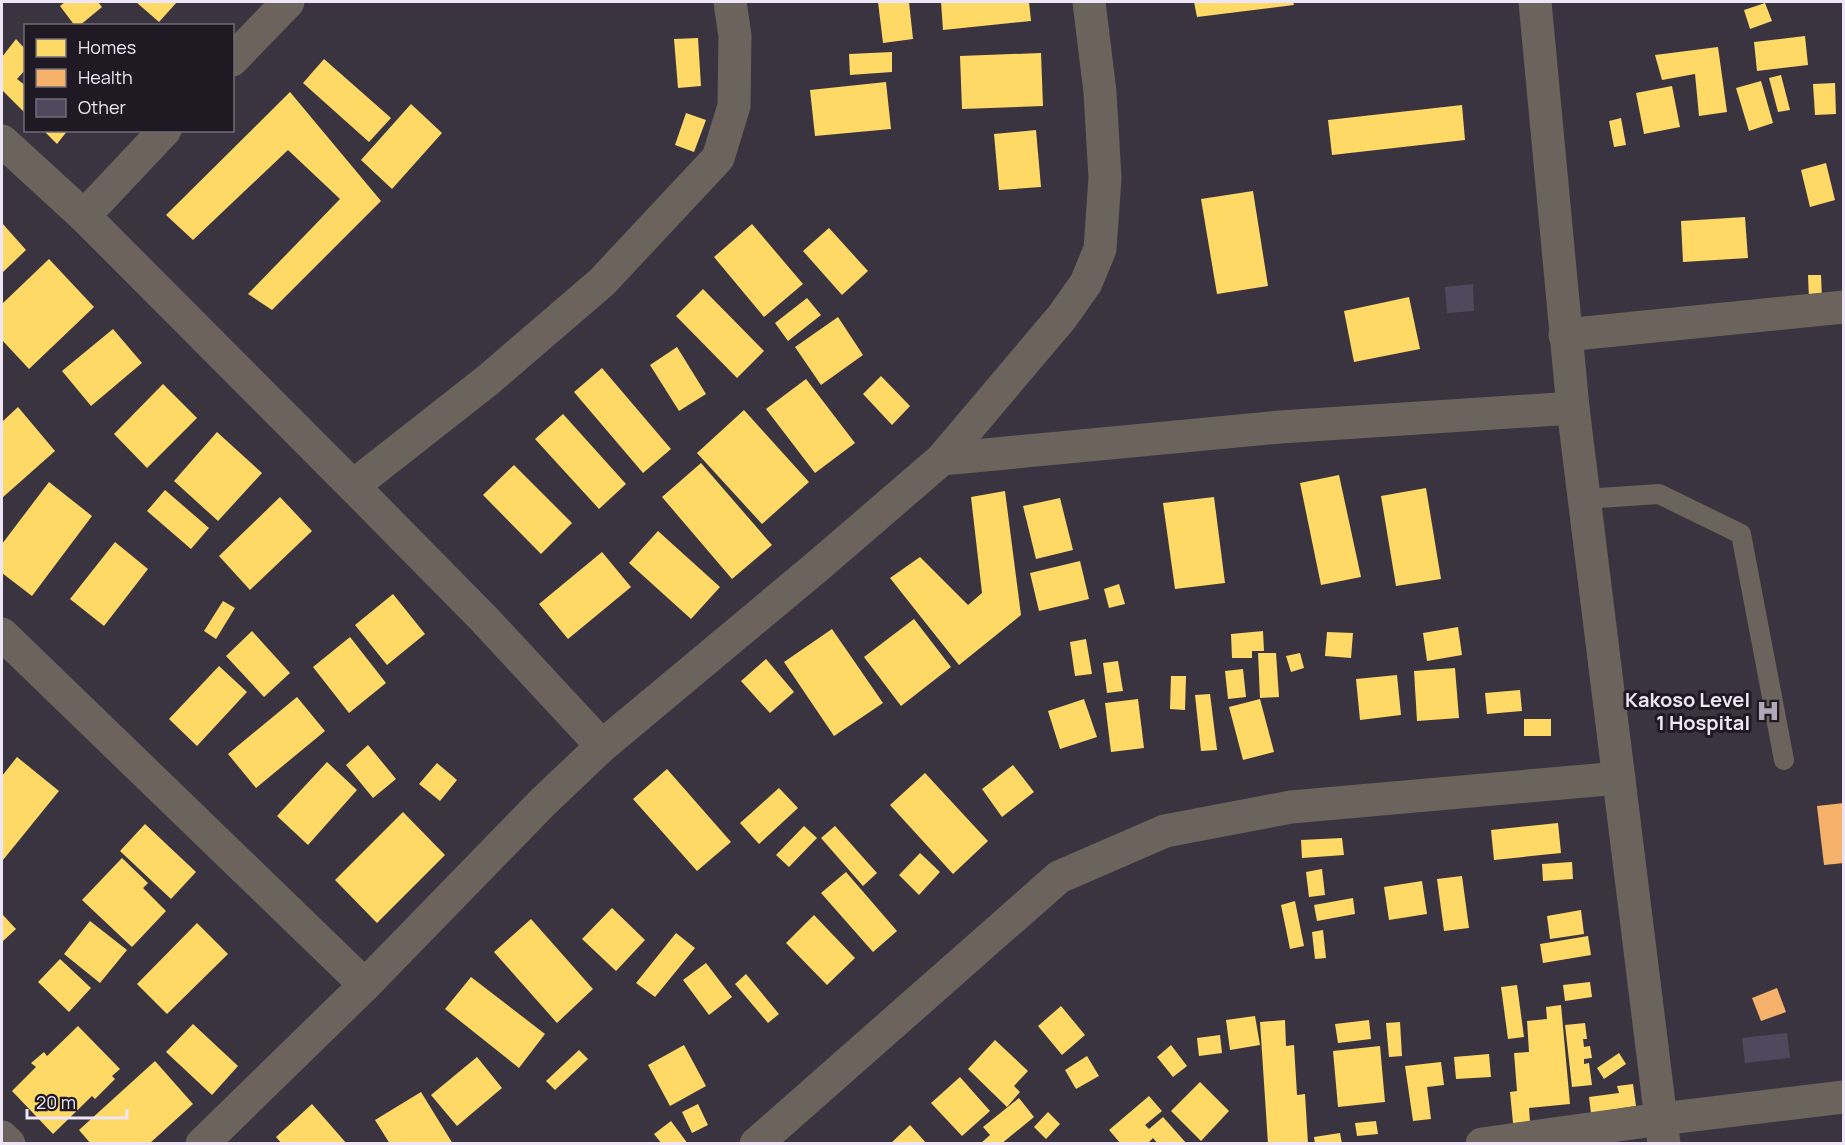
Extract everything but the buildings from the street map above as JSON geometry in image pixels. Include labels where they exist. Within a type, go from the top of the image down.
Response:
[{"type":"street","points":[[234,58],[288,2]]},
{"type":"street","points":[[353,486],[488,380],[602,282],[718,158],[734,105],[735,36],[730,2]]},
{"type":"street","points":[[202,1143],[365,985],[543,802],[602,746],[942,459],[1062,317],[1086,282],[1100,249],[1105,178],[1100,92],[1089,2]]},
{"type":"street","points":[[1535,2],[1573,408],[1663,1131]]},
{"type":"street","points":[[84,216],[163,132]]},
{"type":"street","points":[[2,141],[84,216],[353,486],[485,620],[602,746]]},
{"type":"street","points":[[1565,335],[1844,307]]},
{"type":"street","points":[[942,459],[1280,427],[1573,408]]},
{"type":"street","points":[[2,634],[365,985]]},
{"type":"street","points":[[756,1143],[1059,877],[1165,831],[1291,807],[1619,778]]},
{"type":"street","points":[[1482,1143],[1663,1131],[1844,1097]]},
{"type":"street","points":[[2,1137],[9,1143]]},
{"type":"lane","points":[[1584,499],[1659,494],[1741,534],[1784,760]]},
{"type":"place","name":"Kakoso Level 1 Hospital","points":[[1768,711]]}]
